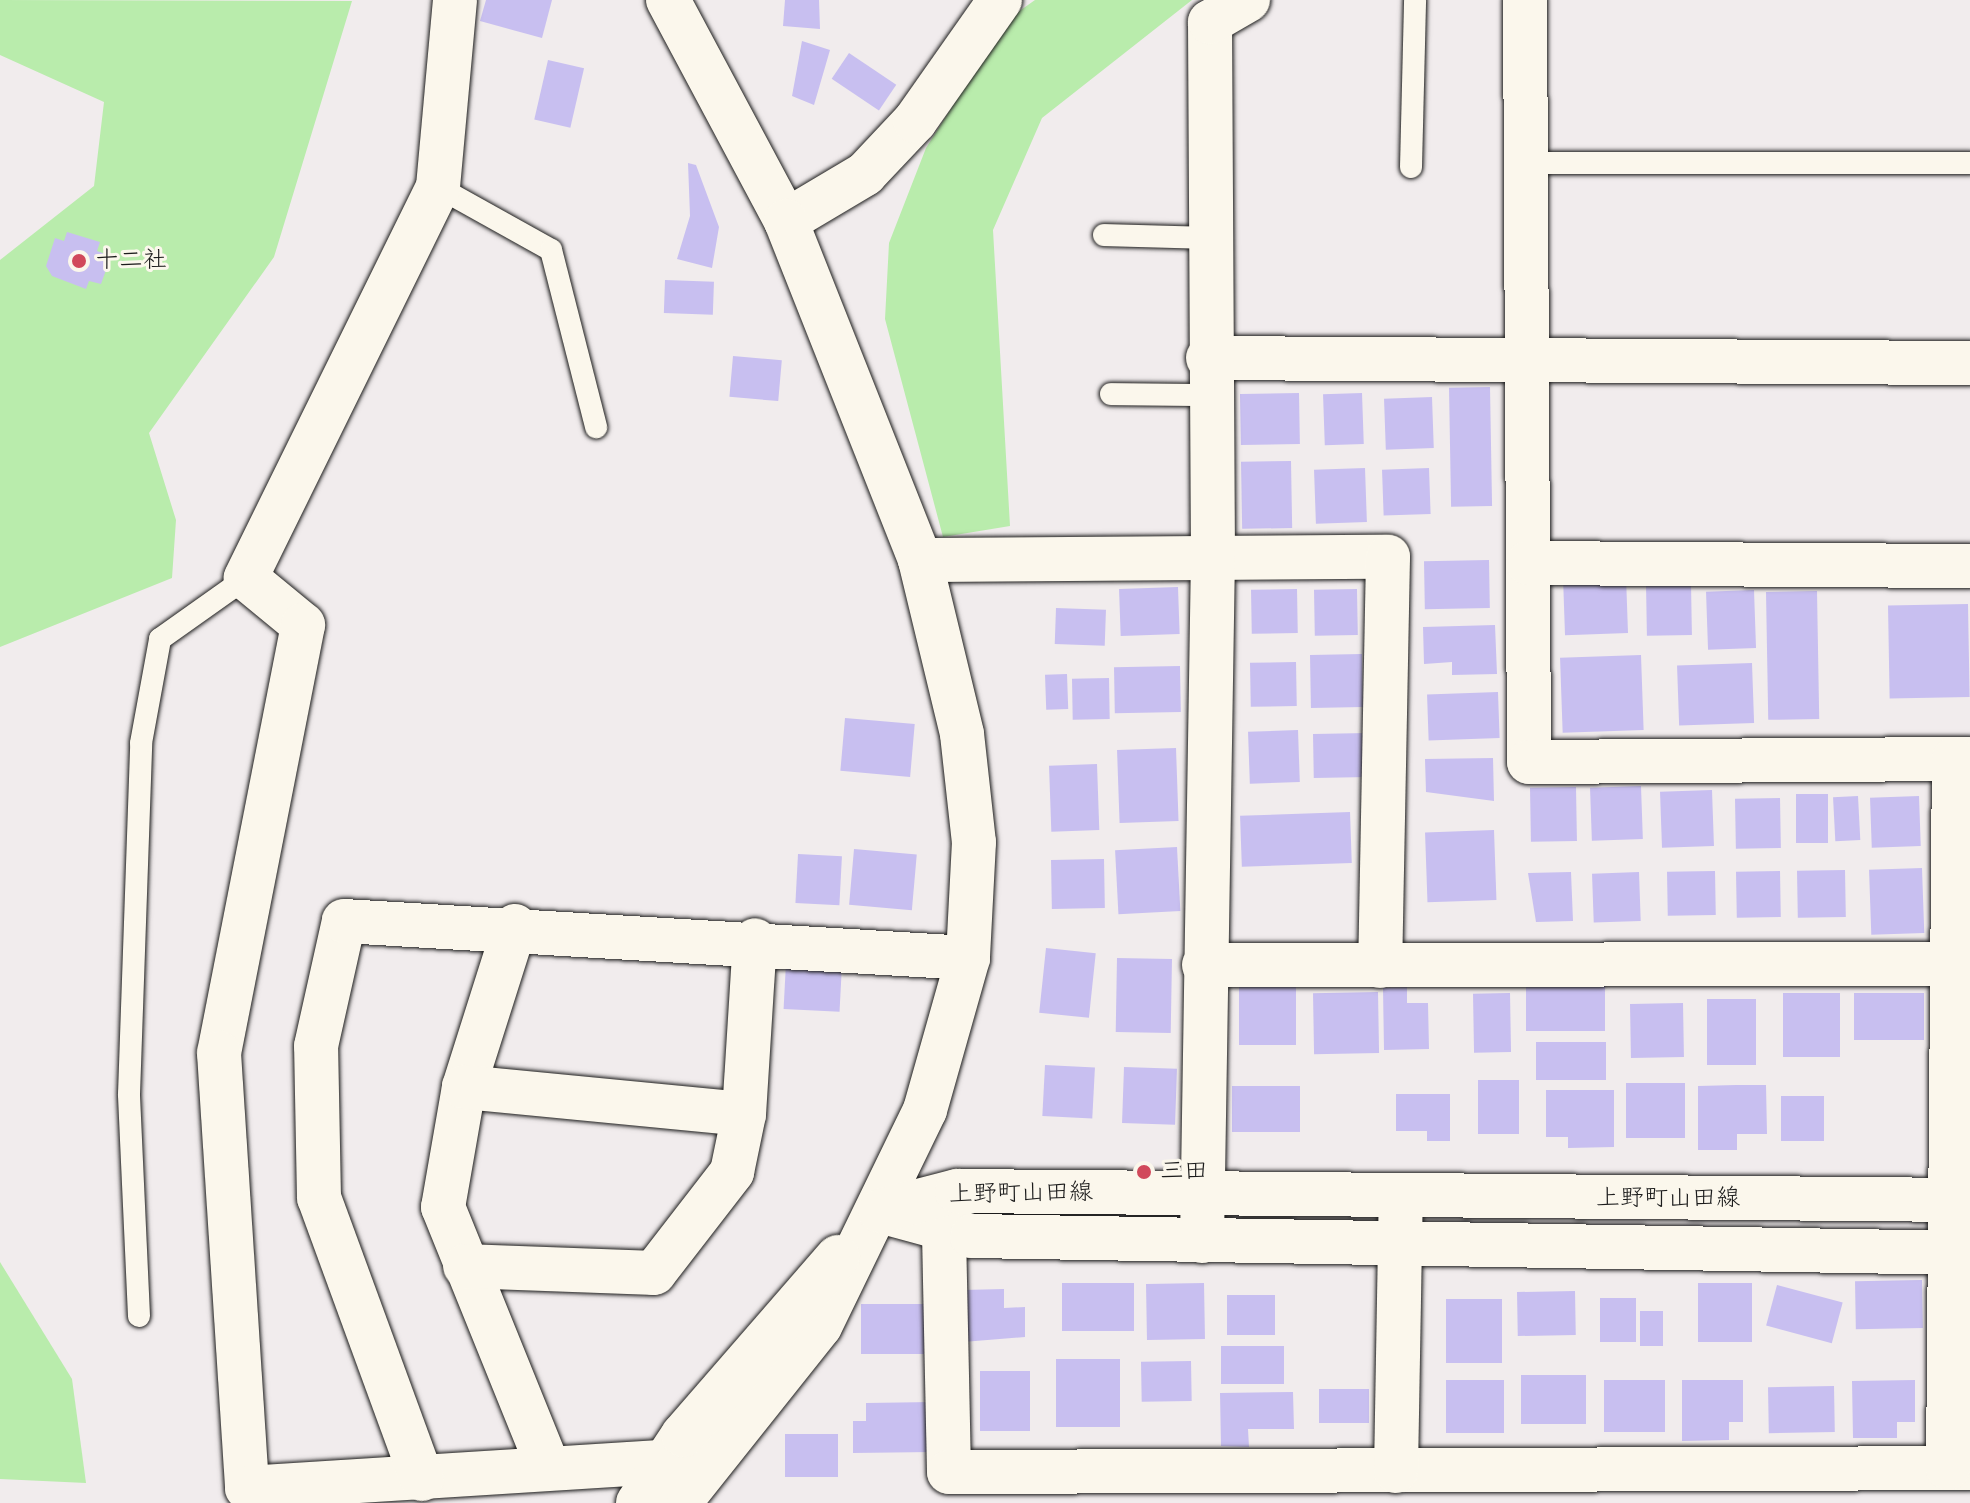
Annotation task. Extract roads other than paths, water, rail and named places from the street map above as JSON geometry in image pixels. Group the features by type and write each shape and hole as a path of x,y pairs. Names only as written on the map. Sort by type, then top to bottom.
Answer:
{"street":[{"path":"455,0 438,187 246,578 303,625 219,1053 247,1488 422,1479 547,1464 679,1482"},
{"path":"638,1503 679,1482 880,1211 925,1110 968,958 974,842 962,734 920,560 786,221 668,0"},
{"path":"786,221 865,174 915,121 1000,0"},
{"path":"1202,1241 1204,965 1213,558 1208,376 1210,22 1248,0"},
{"path":"944,1233 949,1472 1959,1468 1962,759 1529,762 1525,0"},
{"path":"1208,376 1527,362 1970,363"},
{"path":"920,560 1388,557 1380,966"},
{"path":"1528,563 1970,566"},
{"path":"422,1479 319,1198 316,1046 344,921 515,926 755,940 968,958"},
{"path":"515,926 464,1087 443,1207 547,1464"},
{"path":"465,1266 654,1273 732,1172 744,1114 755,940"},
{"path":"1204,965 1961,964"},
{"path":"464,1087 744,1114"},
{"name":"上野町山田線","path":"880,1211 957,1191 1401,1198 1960,1200"},
{"path":"1396,1471 1401,1198"},
{"path":"1673,1199 1674,1249"},
{"name":"上野町山田線","path":"880,1211 944,1233 1202,1241 1960,1253"}],"lane":[{"path":"1411,167 1415,0"},
{"path":"1526,163 1970,163"},
{"path":"438,187 551,250 596,427"},
{"path":"1104,235 1209,238"},
{"path":"1111,394 1208,376"},
{"path":"139,1316 129,1094 141,743 160,639 246,578"}],"place":[{"name":"十二社","path":"79,261"},
{"name":"三田","path":"1144,1172"}]}
